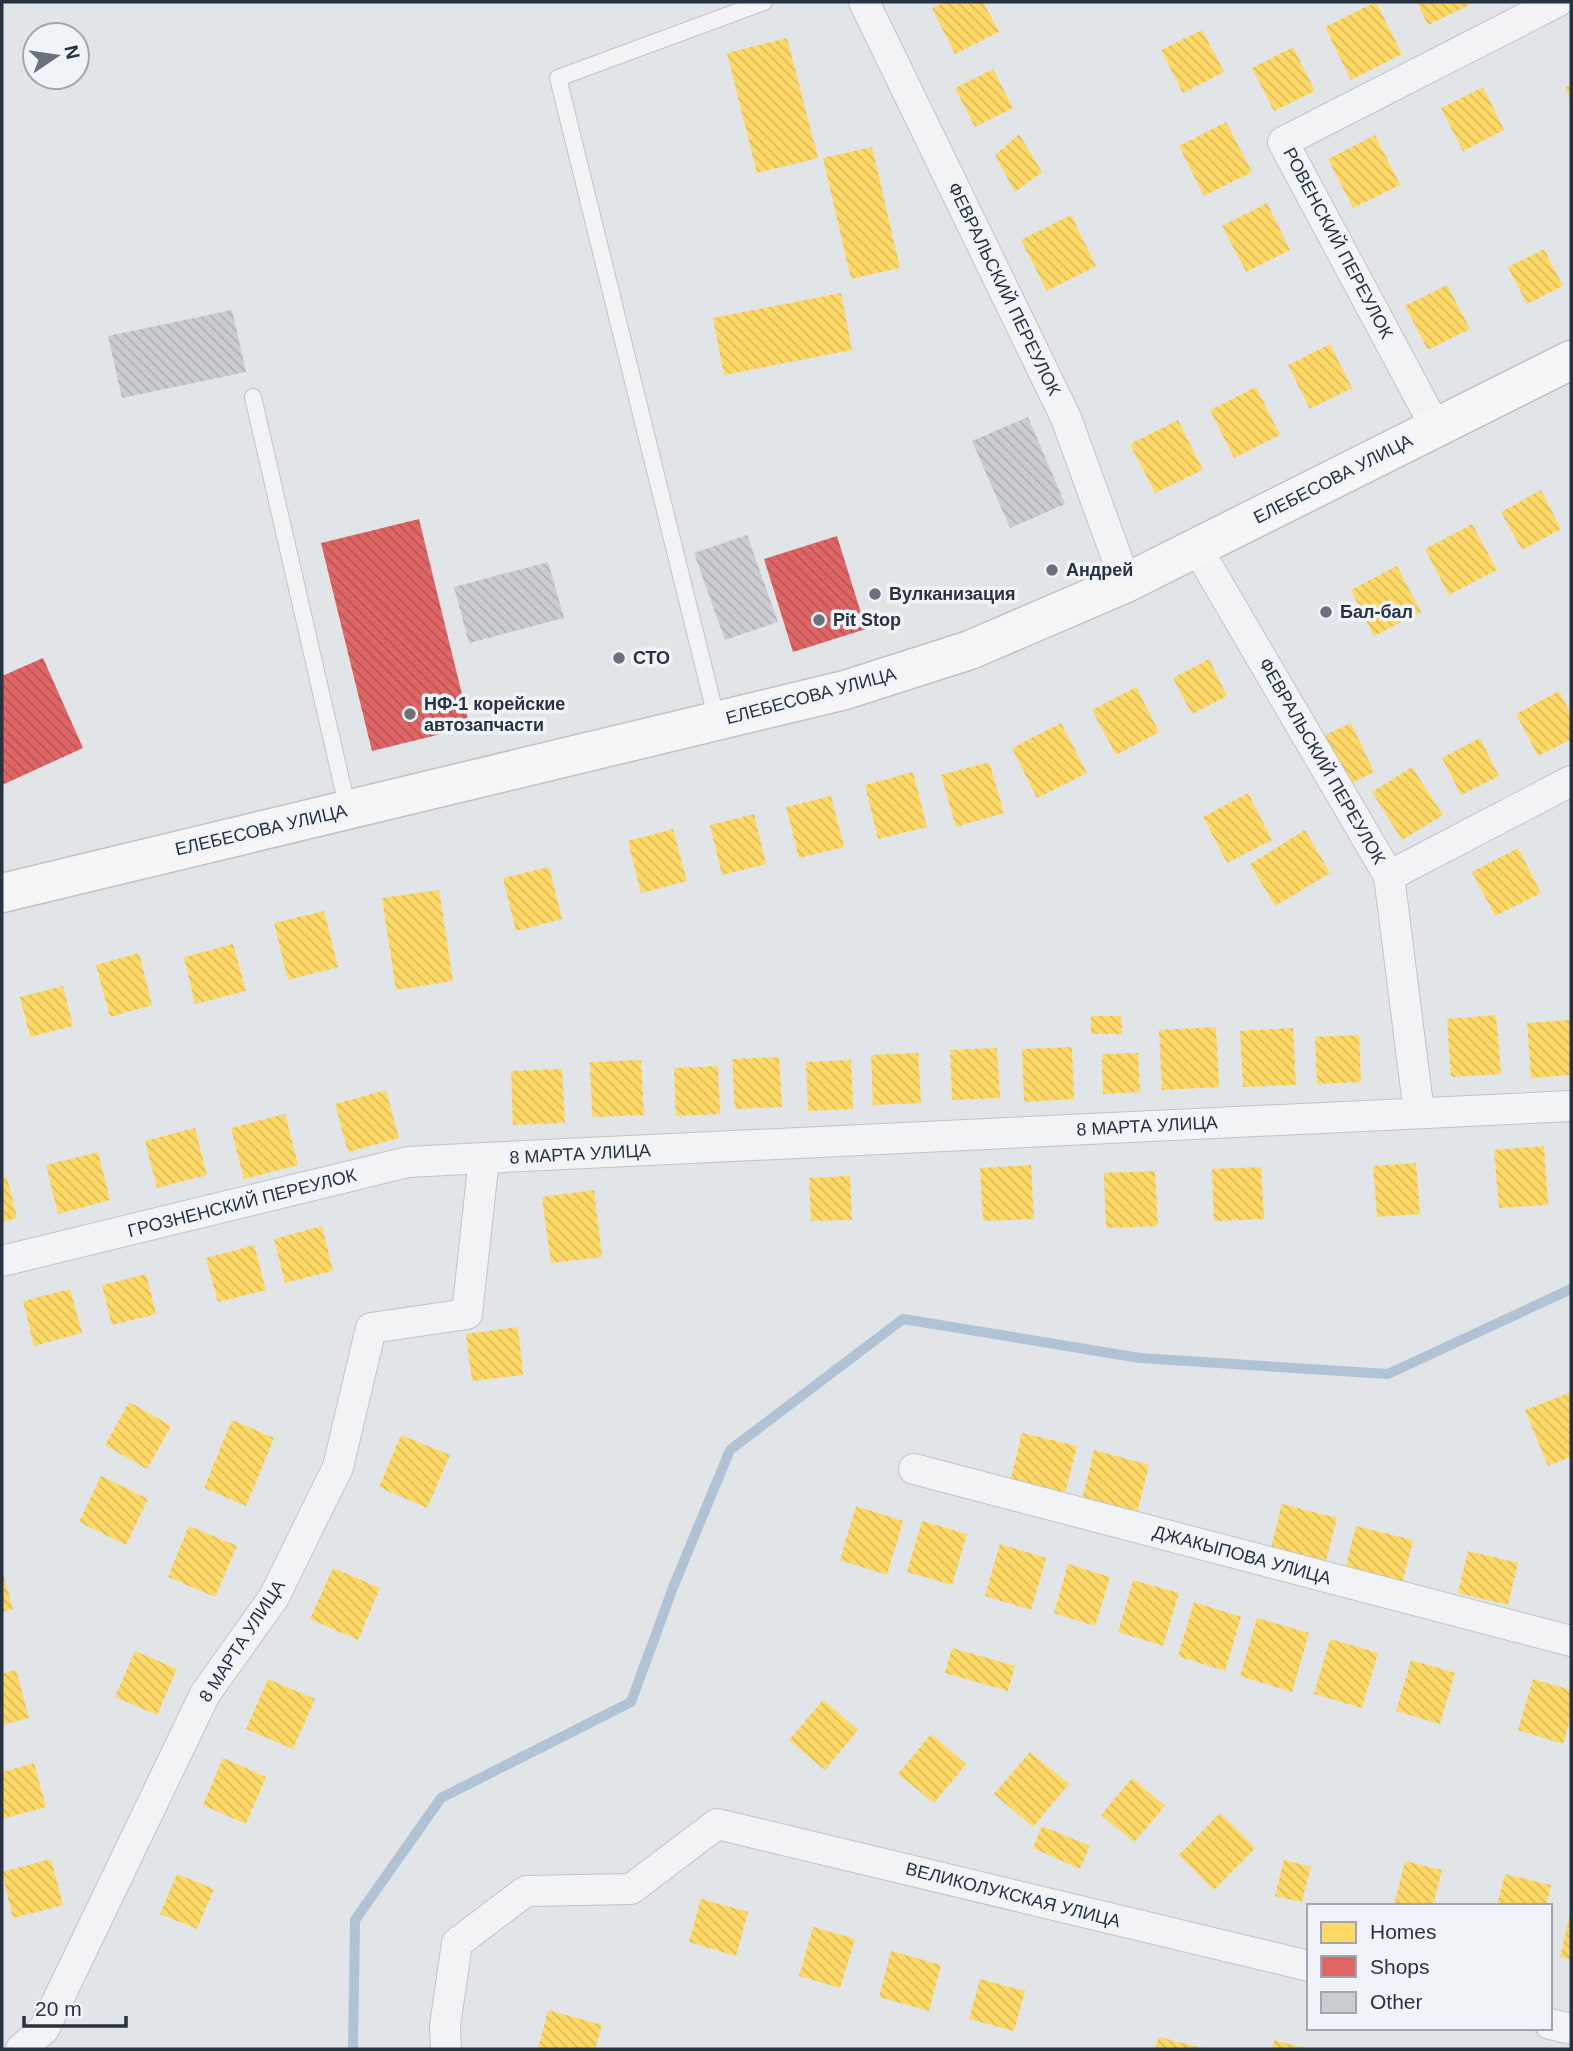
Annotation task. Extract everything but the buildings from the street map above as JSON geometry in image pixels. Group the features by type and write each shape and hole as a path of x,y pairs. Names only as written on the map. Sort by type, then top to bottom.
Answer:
{"main road":[{"name":"ЕЛЕБЕСОВА УЛИЦА","path":"2,892 845,690 970,650 1126,583 1571,360"}],"street":[{"name":"ФЕВРАЛЬСКИЙ ПЕРЕУЛОК","path":"864,2 1066,418 1126,583"},
{"name":"РОВЕНСКИЙ ПЕРЕУЛОК","path":"1436,428 1283,142 1557,2"},
{"name":"ФЕВРАЛЬСКИЙ ПЕРЕУЛОК","path":"1197,548 1389,876 1419,1113"},
{"path":"1389,876 1571,781"},
{"name":"8 МАРТА УЛИЦА","path":"21,2049 44,2029 205,1694 274,1597 338,1467 371,1328 467,1314 484,1158 1571,1106"},
{"name":"ГРОЗНЕНСКИЙ ПЕРЕУЛОК","path":"2,1261 408,1162 484,1158"},
{"name":"ДЖАКЫПОВА УЛИЦА","path":"914,1469 1571,1641"},
{"name":"ВЕЛИКОЛУКСКАЯ УЛИЦА","path":"446,2049 445,2026 457,1943 526,1891 631,1889 717,1824 1307,1966"},
{"path":"1552,2024 1571,2029"}],"lane":[{"path":"717,721 558,78 764,2"},
{"path":"253,397 348,810"}],"waterway":[{"path":"353,2049 355,1920 441,1798 631,1702 674,1585 730,1450 903,1319 1140,1358 1388,1374 1571,1289"}],"place":[{"name":"Андрей","path":"1052,570"},
{"name":"Вулканизация","path":"875,594"},
{"name":"Бал-бал","path":"1326,612"},
{"name":"Pit Stop","path":"819,620"},
{"name":"СТО","path":"619,658"},
{"name":"НФ-1 корейские автозапчасти","path":"410,714"}]}
